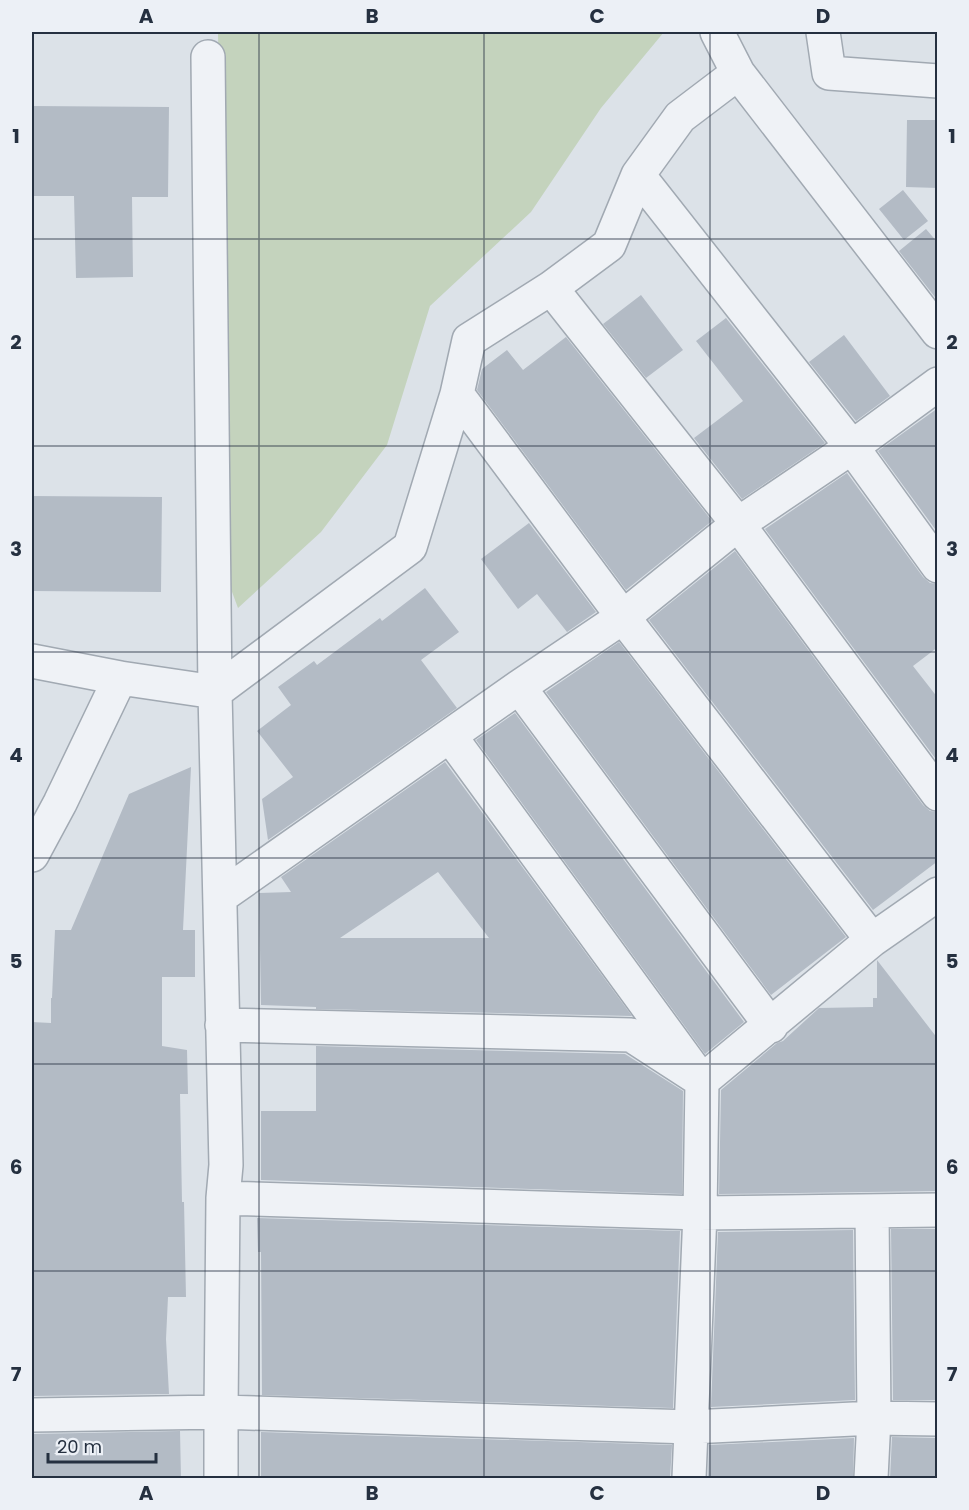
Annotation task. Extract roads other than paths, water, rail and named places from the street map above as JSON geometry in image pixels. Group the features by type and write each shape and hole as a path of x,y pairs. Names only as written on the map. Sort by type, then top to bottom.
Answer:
{"street":[{"path":"717,32 738,73 938,332"},
{"path":"823,32 828,73 938,81"},
{"path":"208,57 215,692 226,1165 223,1198 221,1479"},
{"path":"32,661 120,678 215,692 410,547 457,394 469,340 551,288 609,245 638,175 680,117 738,73"},
{"path":"638,175 852,447 938,566"},
{"path":"551,288 738,524 938,794"},
{"path":"220,897 519,687 623,617 738,524 852,447 938,384"},
{"path":"457,394 623,617 872,940"},
{"path":"32,855 60,803 120,678"},
{"path":"519,687 771,1026"},
{"path":"450,736 702,1081 700,1213 689,1479"},
{"path":"702,1081 872,940 938,894"},
{"path":"222,1024 631,1035 702,1081"},
{"path":"223,1198 700,1213 938,1210"},
{"path":"871,1479 874,1418 872,1212"},
{"path":"32,1415 221,1412 691,1427 874,1418 938,1419"}]}
